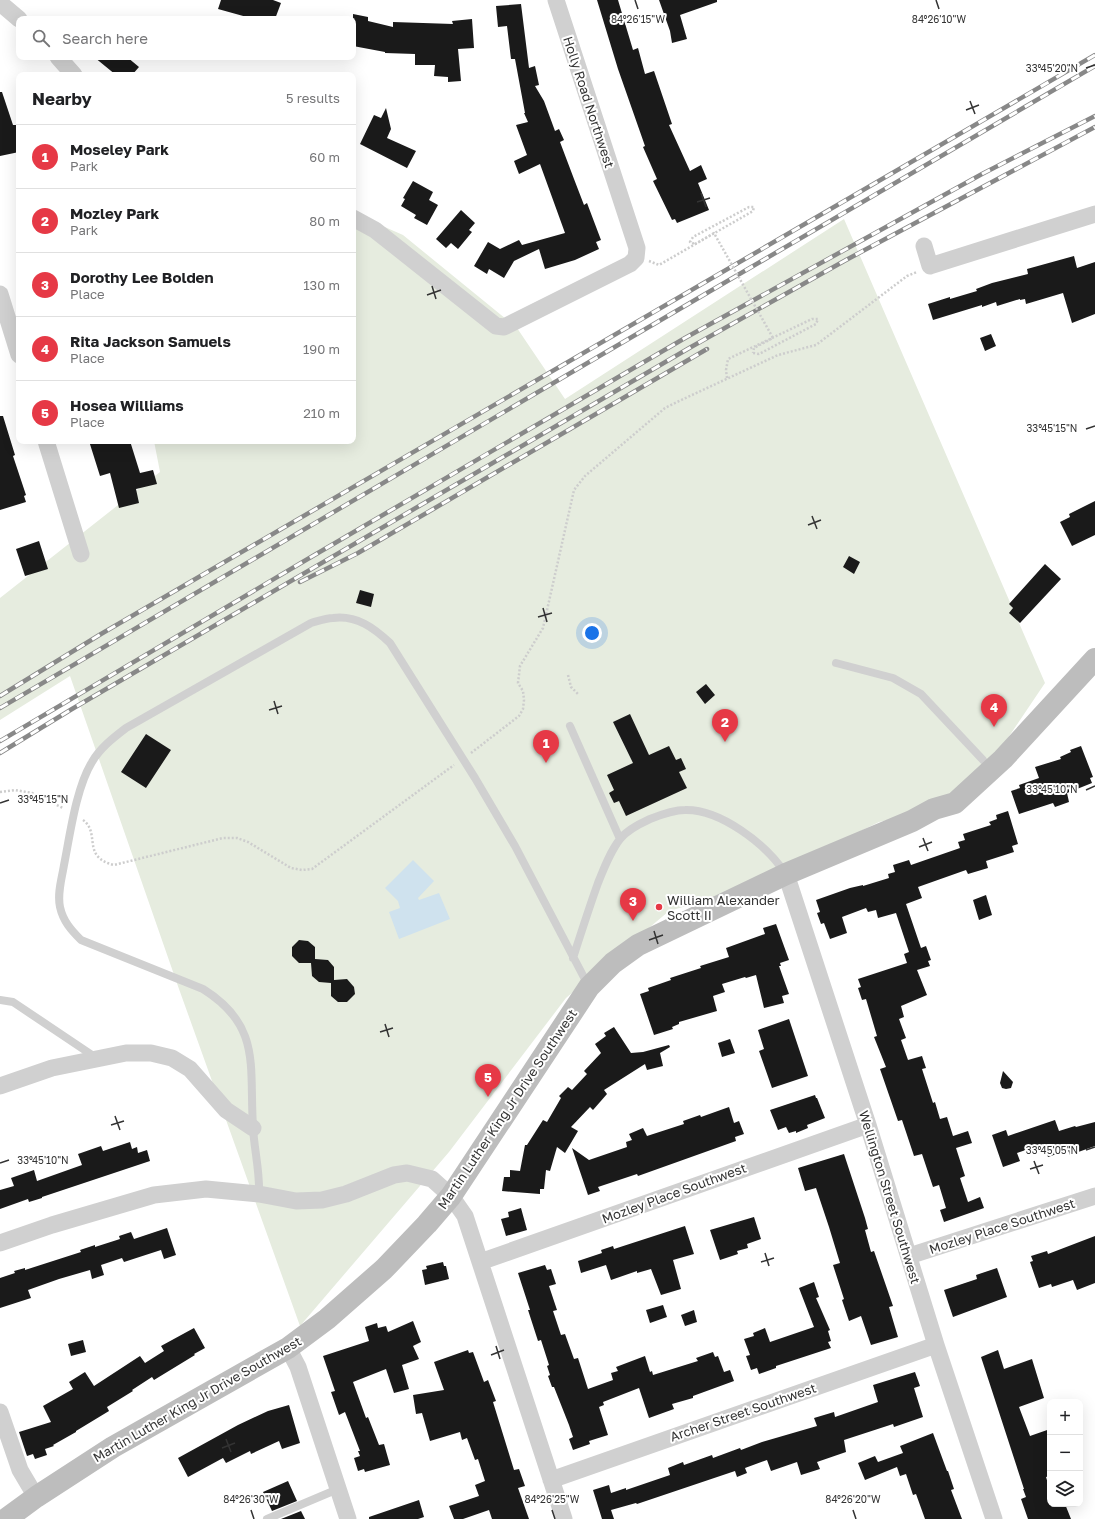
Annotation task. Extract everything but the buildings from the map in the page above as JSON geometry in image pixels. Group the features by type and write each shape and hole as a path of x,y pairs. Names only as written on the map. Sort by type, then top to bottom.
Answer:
{"main road":[{"path":"934,809 944,792 983,760 1095,643"},
{"name":"Martin Luther King Jr Drive Southwest","path":"6,1519 36,1497 113,1447 288,1348 327,1319 384,1269 452,1196 589,987 613,963 638,945 786,874 912,821 934,809 955,803 992,769 1095,659"}],"street":[{"name":"Holly Road Northwest","path":"556,0 637,248 636,258"},
{"path":"0,3 16,16"},
{"path":"61,60 71,72"},
{"path":"924,246 930,266 1095,214"},
{"path":"356,220 375,230 496,326 504,328 630,264 636,258"},
{"path":"0,294 16,345"},
{"path":"47,444 81,554"},
{"name":"Wellington Street Southwest","path":"786,874 868,1125 936,1345 994,1519"},
{"path":"0,1086 52,1068 126,1053 151,1053 172,1058 190,1069 226,1110 253,1128"},
{"name":"Mozley Place Southwest","path":"480,1262 868,1125"},
{"path":"0,1243 52,1225 154,1195 206,1189 259,1194 296,1201 322,1200 346,1194 394,1175 408,1173 432,1179 452,1196 465,1216 564,1519"},
{"name":"Mozley Place Southwest","path":"909,1256 1095,1196"},
{"name":"Archer Street Southwest","path":"551,1480 936,1345"},
{"path":"288,1348 298,1366 348,1519"},
{"path":"0,1412 20,1470 36,1497"}],"lane":[{"path":"259,1194 260,1180 253,1128 250,1051 244,1031 231,1011 218,998 203,989 81,940 71,930 64,919 60,906 60,892 71,826 83,782 91,762 105,744 126,728 311,623 334,618 354,620 374,628 390,643 475,778 515,846 589,987"},
{"path":"836,663 893,678 922,694 983,760"},
{"path":"570,726 620,839"},
{"path":"573,958 590,904 606,862 620,839 638,824 659,815 684,810 702,812 725,821 746,834 769,852 786,874"},
{"path":"0,1000 13,1002 98,1059"},
{"path":"267,1519 338,1489"}],"path":[{"path":"636,258 659,265 711,235 753,211 754,207 749,207 693,237 690,242 695,244 714,234 770,331 773,338 754,348 753,353 759,354 810,328 816,324 818,319 812,318 777,336 770,339 728,360 726,370 727,378"},
{"path":"477,748 519,716 523,708 523,691 518,683 520,666 543,628 574,490 585,476 665,408 778,354 816,345 907,276 930,266"},
{"path":"568,675 572,687 579,695"},
{"path":"85,822 90,832 94,851 103,862 114,865 223,838 237,838 248,842 291,868 302,870 312,869 449,769"},
{"path":"0,792 15,790 26,792 58,805"}],"shaded area":[{"path":"356,214 403,235 517,328 565,399 844,219 1045,683 964,803 879,822 739,891 669,911 566,998 449,1152 300,1326 179,989 70,676 0,720 0,598 160,472 155,444 356,444"}],"water":[{"path":"413,860 434,881 418,898 419,900 439,893 450,919 399,939 389,912 400,908 398,901 385,888"}],"railway":[{"path":"0,696 101,634 1095,55"},
{"path":"0,708 1095,66"},
{"path":"0,741 685,338 982,174 1095,116"},
{"path":"0,753 72,709 691,347 846,260 1095,127"},
{"path":"300,582 358,553 707,349"}],"place":[{"name":"Rita Jackson Samuels","path":"994,727"},
{"name":"Mozley Park","path":"725,742"},
{"name":"Moseley Park","path":"546,763"},
{"name":"William Alexander Scott II","path":"659,907"},
{"name":"Dorothy Lee Bolden","path":"633,921"},
{"name":"Hosea Williams","path":"488,1097"}]}
